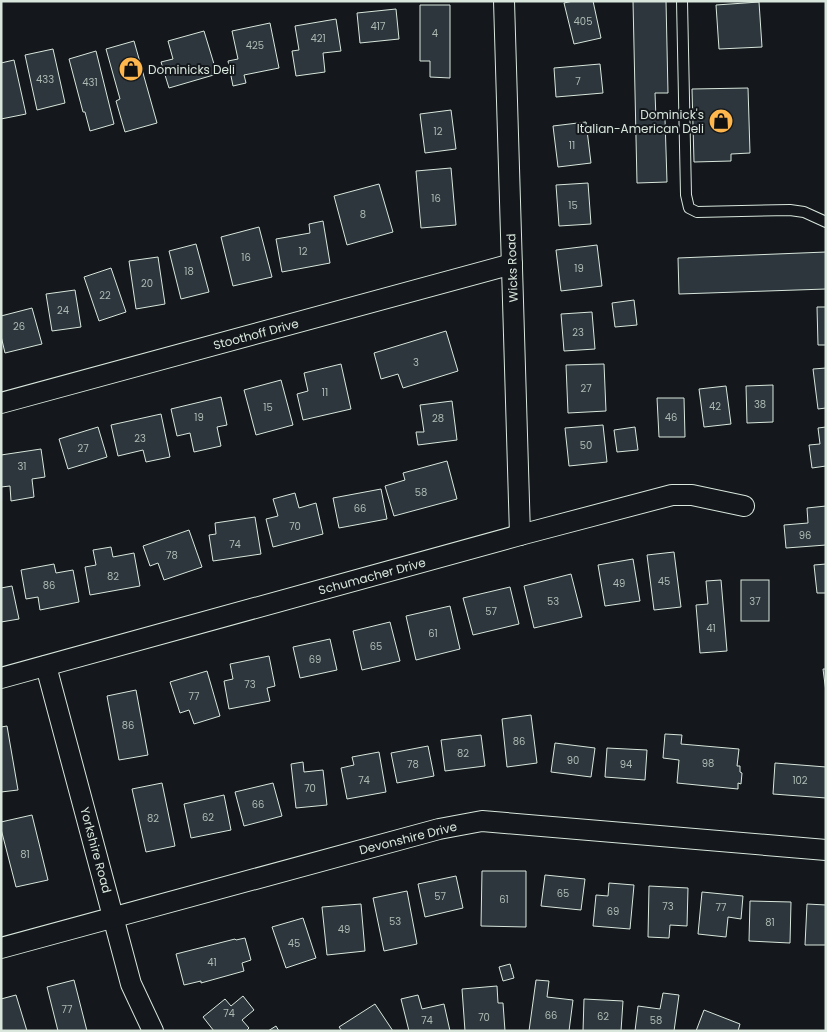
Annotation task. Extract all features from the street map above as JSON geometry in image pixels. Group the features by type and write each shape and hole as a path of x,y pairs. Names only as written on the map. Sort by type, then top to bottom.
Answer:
{"street":[{"name":"Wicks Road","path":"504,1 520,535"},
{"name":"Stoothoff Drive","path":"1,403 512,264"},
{"name":"Schumacher Drive","path":"1,678 520,535 672,496 692,495 744,506"},
{"name":"Yorkshire Road","path":"46,666 131,984 153,1031"},
{"name":"Devonshire Drive","path":"1,948 439,829 482,821 826,850"}],"lane":[{"path":"682,1 686,195 689,208 696,212 790,210 804,212 826,222"}],"building":[{"path":"593,1 601,38 574,44 564,3"},
{"path":"633,1 666,1 668,93 655,93 656,119 665,119 667,182 637,183"},
{"path":"759,2 762,47 719,49 716,5"},
{"path":"420,5 450,5 450,78 430,77 430,61 420,61"},
{"path":"396,9 399,39 360,43 357,13"},
{"path":"336,19 341,51 323,53 325,72 296,76 292,51 299,50 295,26"},
{"path":"270,23 279,68 244,75 246,83 233,86 228,61 238,59 232,31"},
{"path":"204,31 217,74 169,88 161,62 173,59 168,41"},
{"path":"134,41 157,123 125,132 116,101 120,99 106,49"},
{"path":"53,49 65,103 37,110 25,55"},
{"path":"96,51 114,124 90,131 69,59"},
{"path":"14,60 26,114 1,119 1,63"},
{"path":"600,64 603,93 556,97 554,68"},
{"name":"Dominick's Italian-American Deli","path":"748,88 750,153 731,154 731,161 694,162 692,89"},
{"path":"451,110 456,149 425,153 420,114"},
{"path":"586,122 591,163 558,167 553,126"},
{"path":"451,168 456,225 421,228 416,171"},
{"path":"588,183 591,224 559,226 556,185"},
{"path":"379,184 393,232 347,245 334,196"},
{"path":"323,221 330,263 282,272 276,239 310,233 309,224"},
{"path":"259,227 272,277 233,286 221,237"},
{"path":"196,244 209,292 181,299 169,251"},
{"path":"597,245 602,286 561,291 556,250"},
{"path":"826,252 826,289 679,294 678,258"},
{"path":"158,257 165,304 136,309 129,261"},
{"path":"111,268 126,312 99,321 84,277"},
{"path":"75,290 81,327 52,331 46,294"},
{"path":"634,300 637,325 615,327 612,303"},
{"path":"817,307 826,307 826,345 818,345"},
{"path":"32,308 42,344 5,353 1,336 1,316"},
{"path":"592,312 595,349 564,351 561,314"},
{"path":"446,331 458,371 403,388 398,374 381,379 374,353"},
{"path":"341,364 351,409 303,420 297,394 308,391 304,373"},
{"path":"604,364 606,411 568,413 566,365"},
{"path":"826,368 826,408 818,409 813,369"},
{"path":"281,380 293,425 256,435 244,390"},
{"path":"773,385 773,422 747,423 746,386"},
{"path":"726,386 731,424 704,427 699,389"},
{"path":"221,397 227,425 217,427 221,446 194,452 190,433 177,436 171,409"},
{"path":"657,398 684,398 685,437 659,437"},
{"path":"452,401 457,440 418,445 416,432 424,432 420,405"},
{"path":"161,414 170,457 146,462 143,450 118,456 111,425"},
{"path":"603,425 607,462 569,466 565,428"},
{"path":"98,427 107,457 68,469 59,439"},
{"path":"635,427 638,450 617,452 614,430"},
{"path":"826,427 826,466 812,468 809,445 820,444 818,428"},
{"path":"41,449 45,477 32,479 34,497 11,501 10,486 1,487 1,455"},
{"path":"447,461 457,499 394,516 385,486 405,480 403,473"},
{"path":"381,489 387,519 339,528 333,498"},
{"path":"295,493 299,508 316,503 323,534 273,547 266,519 278,516 273,499"},
{"path":"826,506 826,545 786,548 784,525 808,523 807,508"},
{"path":"255,517 261,554 213,561 209,535 216,534 215,523"},
{"path":"189,530 202,567 164,580 158,563 150,566 143,546"},
{"path":"111,547 113,557 134,553 140,586 90,595 85,567 96,565 93,550"},
{"path":"674,552 681,607 654,610 647,555"},
{"path":"633,559 640,601 605,606 598,565"},
{"path":"54,564 56,573 73,570 79,602 40,610 38,597 26,599 21,570"},
{"path":"826,564 826,593 817,593 814,565"},
{"path":"571,574 582,617 534,628 524,586"},
{"path":"721,580 727,651 700,653 696,605 708,604 706,581"},
{"path":"741,580 769,580 769,621 741,621"},
{"path":"12,586 19,619 1,622 1,588"},
{"path":"510,587 519,624 473,635 463,598"},
{"path":"450,606 460,649 416,660 406,616"},
{"path":"390,622 400,661 362,670 353,631"},
{"path":"330,639 337,670 300,678 293,647"},
{"path":"269,656 275,686 267,688 270,701 229,709 224,681 233,679 230,664"},
{"path":"823,669 826,669 826,692"},
{"path":"207,671 220,716 194,724 189,710 180,713 170,682"},
{"path":"136,690 148,755 119,760 107,696"},
{"path":"531,715 537,763 507,767 502,719"},
{"path":"7,726 18,790 1,792 1,727"},
{"path":"665,734 682,735 681,744 739,749 737,766 740,766 740,772 742,773 741,784 738,783 738,789 677,783 679,760 663,758"},
{"path":"481,735 485,766 445,771 441,740"},
{"path":"555,743 595,748 591,777 551,772"},
{"path":"428,746 434,776 397,783 391,753"},
{"path":"607,748 647,750 645,780 605,777"},
{"path":"379,752 386,792 347,799 341,768 354,765 352,757"},
{"path":"303,762 304,772 323,770 327,805 296,808 291,764"},
{"path":"775,763 826,767 826,798 773,794"},
{"path":"162,783 175,846 146,852 132,789"},
{"path":"273,783 282,816 244,826 235,792"},
{"path":"224,795 231,830 191,838 184,804"},
{"path":"32,815 48,880 16,887 1,829 1,822"},
{"path":"482,871 526,871 526,927 481,926"},
{"path":"545,875 585,879 581,910 541,906"},
{"path":"456,876 463,908 425,917 418,884"},
{"path":"609,883 634,885 630,929 593,926 596,895 608,896"},
{"path":"649,886 688,888 687,926 670,925 669,938 648,937"},
{"path":"407,891 417,944 384,951 373,898"},
{"path":"702,892 743,896 741,919 728,917 726,937 698,934"},
{"path":"750,901 791,902 790,943 749,941"},
{"path":"361,904 365,951 327,955 322,907"},
{"path":"807,904 826,905 826,945 805,945"},
{"path":"303,918 316,958 286,968 272,927"},
{"path":"245,938 251,960 242,963 244,971 201,983 201,981 184,985 176,954"},
{"path":"510,964 514,978 503,981 499,967"},
{"path":"74,980 87,1031 58,1031 47,987"},
{"path":"536,980 549,981 547,997 573,1000 569,1031 529,1031"},
{"path":"497,986 498,1003 503,1003 505,1031 465,1031 462,989"},
{"path":"663,993 679,995 674,1031 635,1031 638,1006 660,1009"},
{"path":"16,995 27,1031 1,1031 1,999"},
{"path":"418,995 422,1009 444,1004 450,1031 409,1031 401,999"},
{"path":"243,996 254,1010 242,1020 249,1028 246,1031 214,1031 203,1017 225,999 231,1006"},
{"path":"584,999 623,1001 621,1031 583,1031"},
{"path":"375,1004 393,1031 342,1031 339,1027"},
{"path":"704,1010 740,1024 738,1031 696,1031"},
{"path":"276,1026 279,1031 268,1031"}],"place":[{"name":"Dominicks Deli","path":"131,69"},
{"name":"Dominick's Italian-American Deli","path":"721,121"}]}
